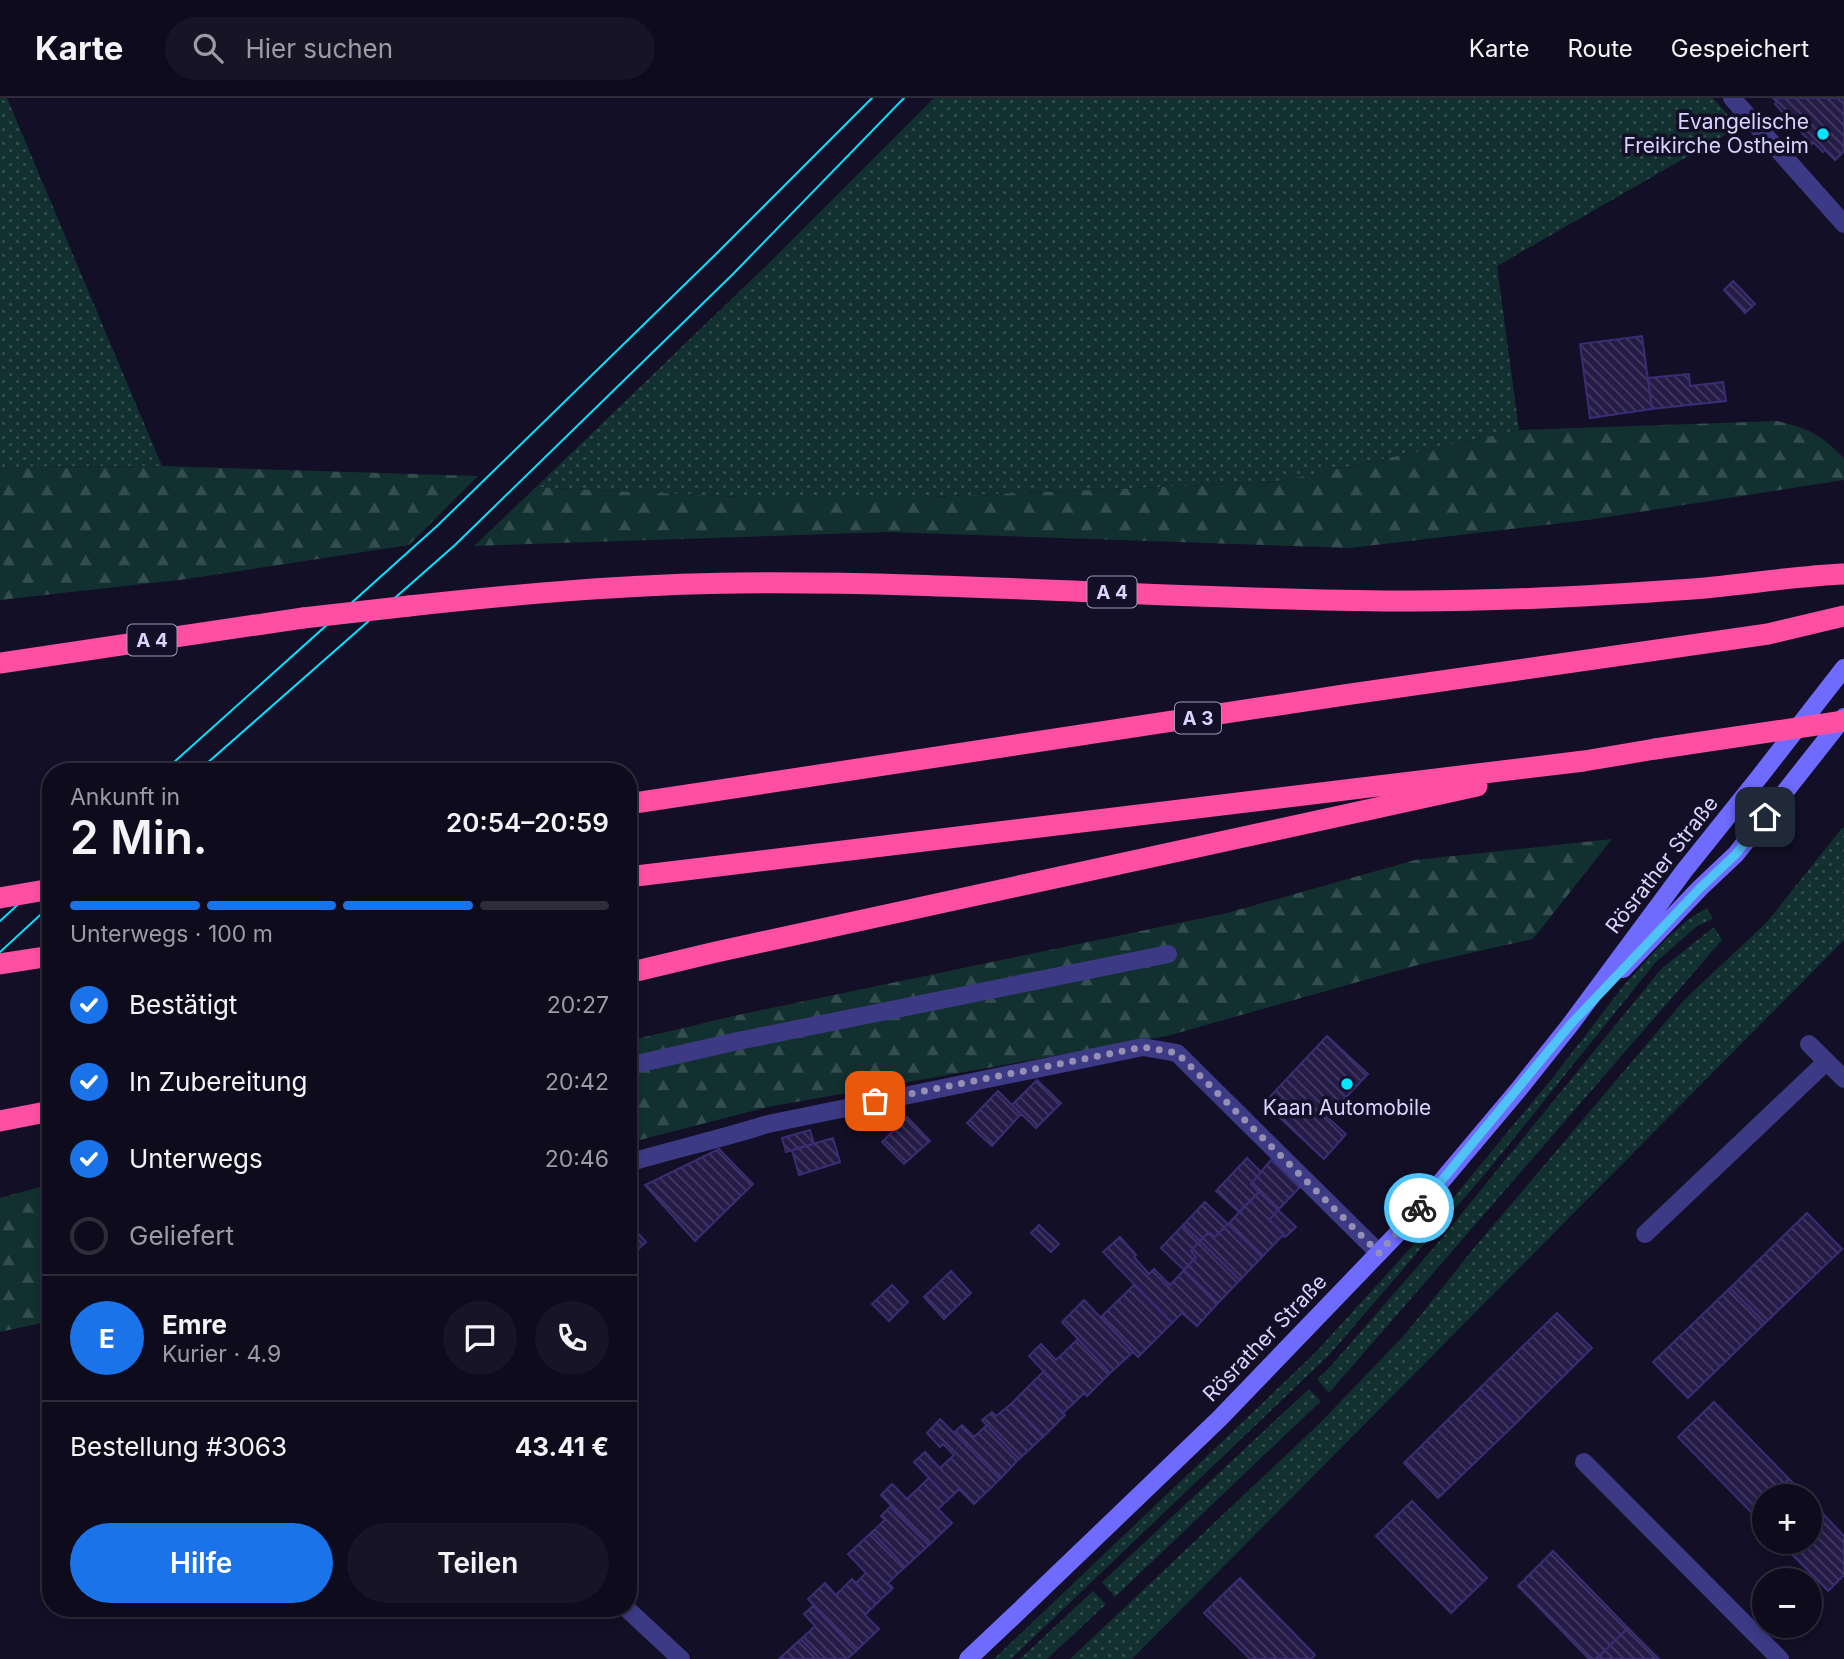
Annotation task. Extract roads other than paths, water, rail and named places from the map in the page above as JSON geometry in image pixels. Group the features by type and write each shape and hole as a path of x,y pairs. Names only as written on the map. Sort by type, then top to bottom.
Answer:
{"highway":[{"name":"A 4","path":"0,663 303,618 590,589 736,583 843,583 1326,600 1459,601 1697,589 1844,574"},
{"name":"A 3","path":"637,803 1358,693 1768,634 1844,617"},
{"path":"637,876 1584,761 1844,719"},
{"path":"637,971 1382,808 1584,761"},
{"path":"0,898 42,891"},
{"path":"0,964 42,957"},
{"path":"0,1121 42,1113"},
{"path":"0,1128 42,1114"}],"main road":[{"name":"Rösrather Straße","path":"968,1659 1220,1418 1397,1234 1570,1025 1684,871 1844,668"},
{"name":"Rösrather Straße","path":"1570,1025 1700,888 1736,854 1844,719"}],"street":[{"path":"1731,98 1844,224"},
{"path":"637,1064 1168,954"},
{"path":"1809,1044 1844,1079"},
{"path":"637,1160 672,1149 712,1142 768,1124 1143,1047 1177,1053 1379,1253"},
{"path":"1645,1234 1826,1062"},
{"path":"1584,1462 1780,1659"},
{"path":"636,1617 681,1659"}],"tram line":[{"path":"173,763 437,526 872,98"},
{"path":"207,763 455,545 733,274 904,98"},
{"path":"0,921 42,882"},
{"path":"0,952 42,913"}],"place":[{"name":"Evangelische Freikirche Ostheim","path":"1823,134"},
{"name":"Kaan Automobile","path":"1347,1084"}]}
